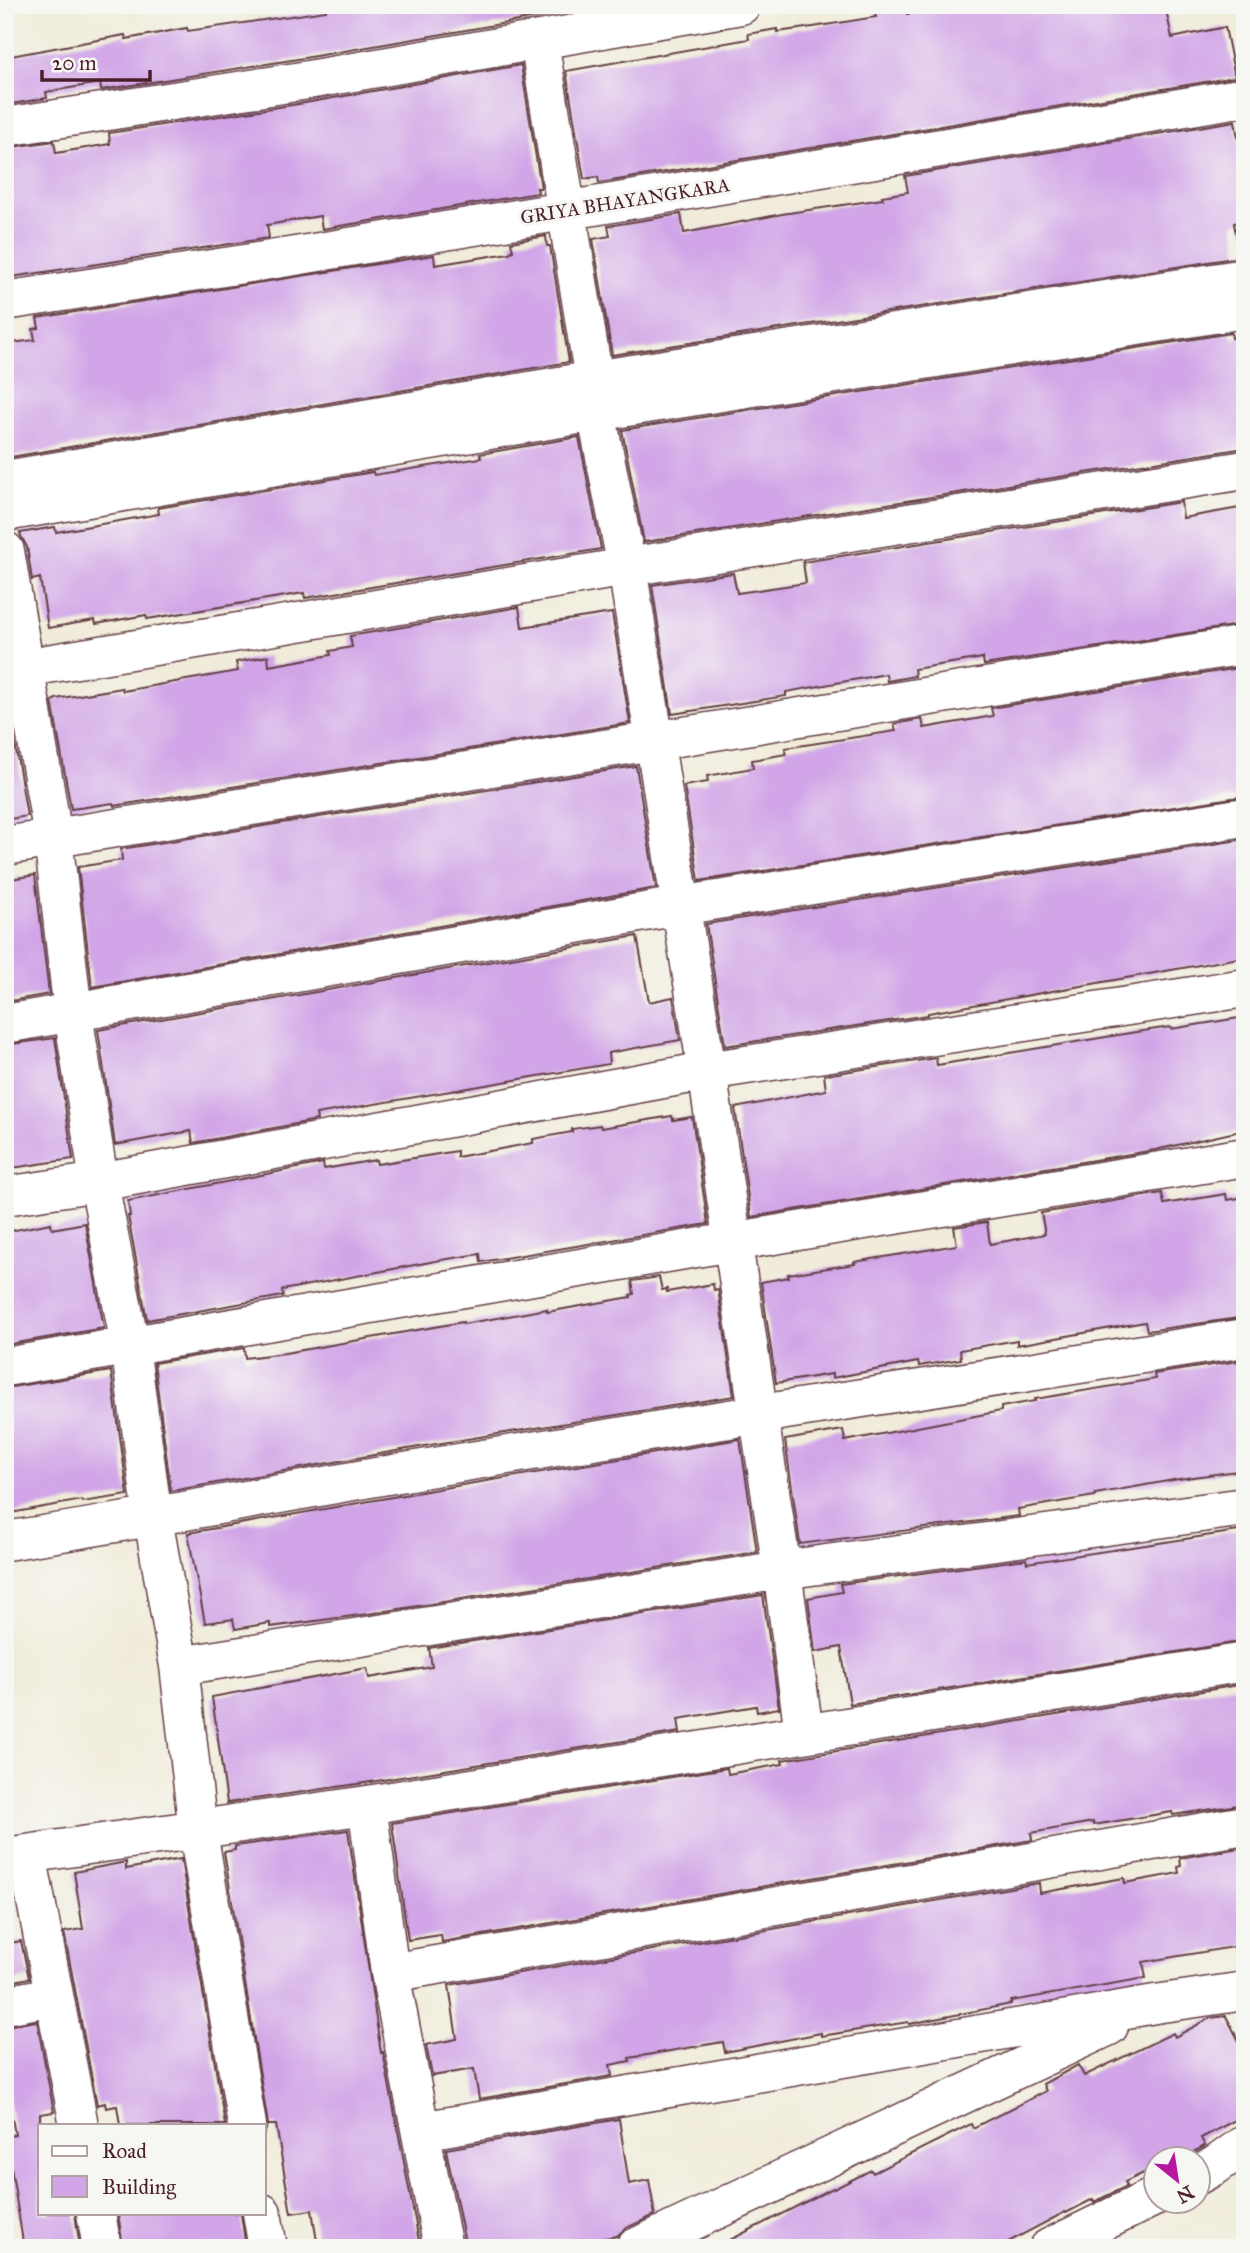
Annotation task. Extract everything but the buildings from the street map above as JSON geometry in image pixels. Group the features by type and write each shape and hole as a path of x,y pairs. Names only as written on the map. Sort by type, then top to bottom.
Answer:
{"street":[{"path":"5,127 539,41 741,5"},
{"path":"539,41 595,395 627,567 707,1071 804,1733"},
{"name":"GRIYA BHAYANGKARA","path":"5,301 289,257 1245,97"},
{"path":"5,512 595,395 1245,278"},
{"path":"5,480 595,395 1245,309"},
{"path":"15,670 627,567 1245,470"},
{"path":"5,551 15,670 53,838 73,1013 99,1182 130,1346 153,1518 179,1666 198,1831 247,2124"},
{"path":"5,846 1245,645"},
{"path":"5,1024 679,906 1245,817"},
{"path":"5,1196 99,1182 707,1071 1245,988"},
{"path":"5,1367 1245,1157"},
{"path":"5,1541 153,1518 758,1413 1245,1338"},
{"path":"179,1666 782,1570 1245,1507"},
{"path":"79,2124 54,1996 16,1856 367,1805 1245,1662"},
{"path":"367,1805 390,1973 443,2248"},
{"path":"390,1973 1245,1825"},
{"path":"421,2131 1245,1991"},
{"path":"5,2005 54,1996"},
{"path":"635,2248 1156,2004"},
{"path":"1212,2167 1245,2144"},
{"path":"1049,2248 1142,2203"},
{"path":"96,2214 103,2248"},
{"path":"262,2214 268,2248"}]}
